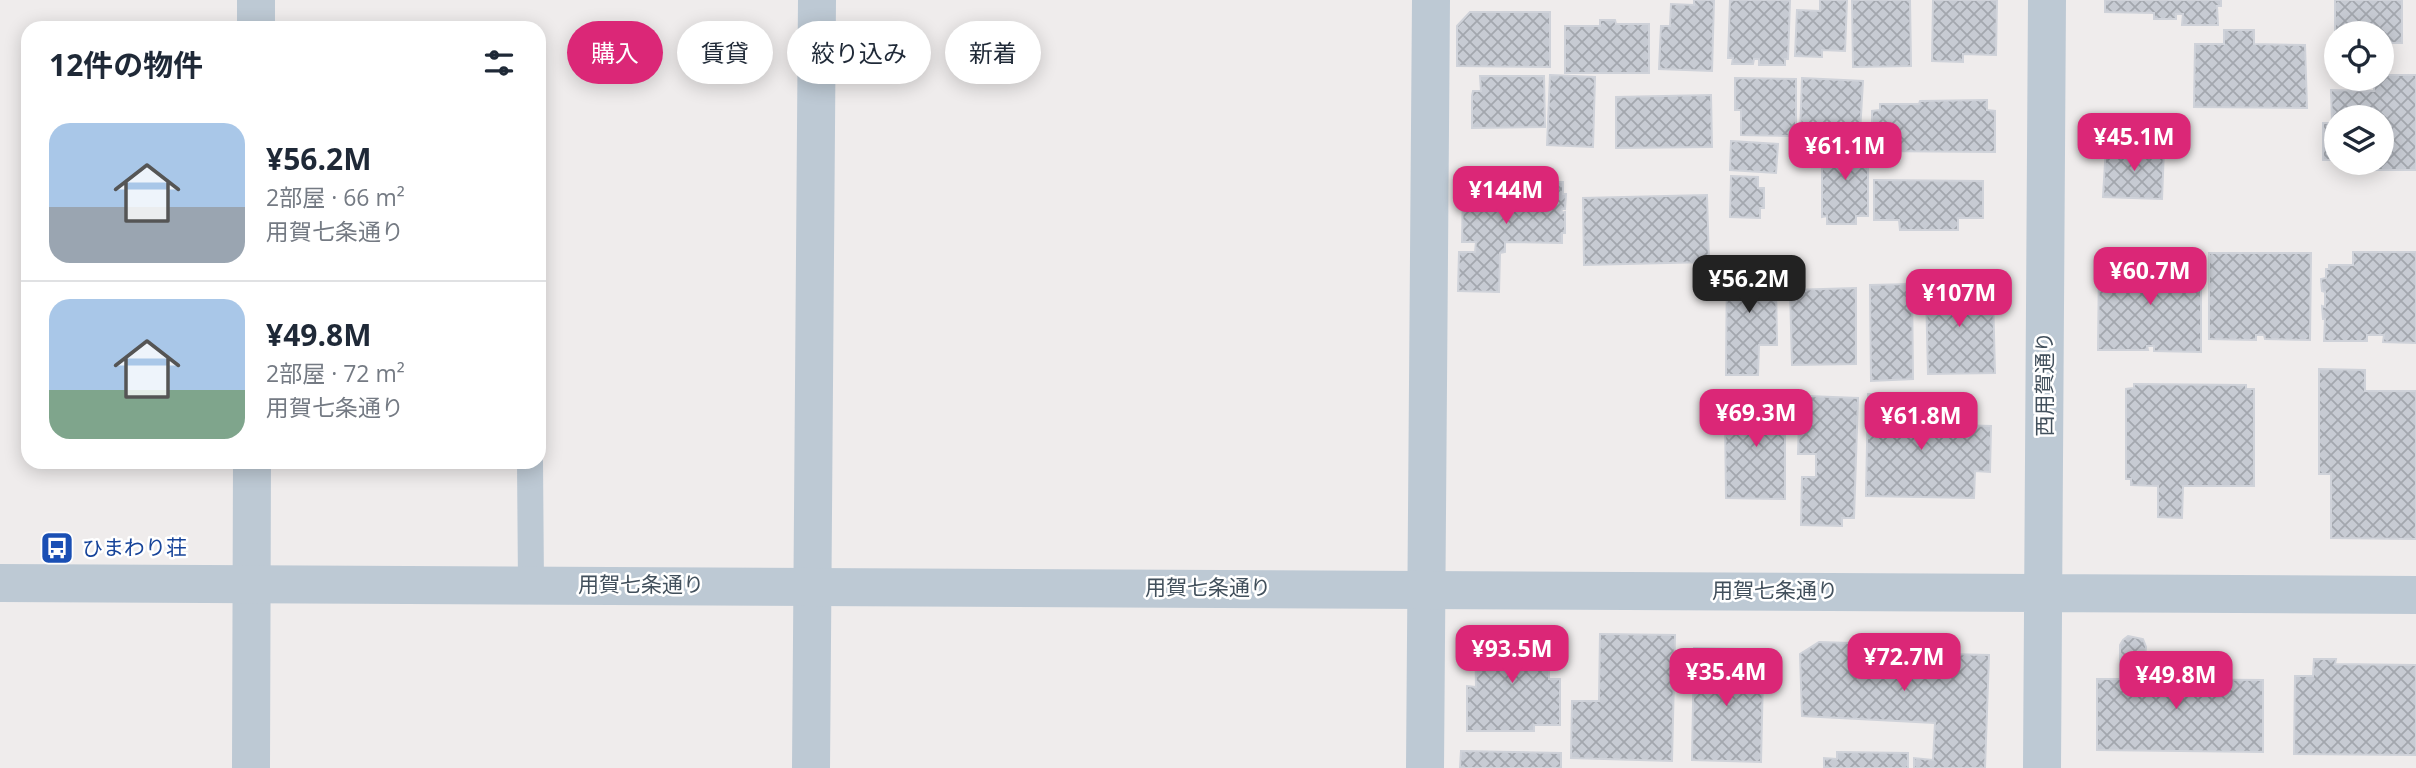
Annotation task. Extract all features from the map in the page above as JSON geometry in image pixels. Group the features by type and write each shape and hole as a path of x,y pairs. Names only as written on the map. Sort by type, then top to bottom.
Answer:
{"street":[{"path":"256,0 256,21"},
{"path":"811,768 817,0"},
{"path":"1425,768 1431,0"},
{"name":"西用賀通り","path":"2042,768 2047,0"},
{"path":"251,768 252,469"},
{"name":"用賀七条通り","path":"0,583 2416,595"}],"lane":[{"path":"530,469 531,584"}],"building":[{"path":"1694,0 1714,0 1712,71 1659,69 1661,26 1670,26 1671,4 1694,5"},
{"path":"1730,0 1790,0 1788,59 1785,59 1785,65 1759,65 1759,59 1754,59 1753,64 1732,64 1733,58 1728,58"},
{"path":"1820,0 1847,0 1845,51 1822,50 1822,57 1795,56 1797,10 1820,11"},
{"path":"1852,0 1910,0 1911,66 1853,67"},
{"path":"1933,0 1997,0 1996,55 1963,54 1963,62 1932,61"},
{"path":"2105,0 2221,0 2221,6 2217,6 2218,25 2182,25 2183,14 2176,14 2176,19 2154,19 2154,13 2105,12"},
{"path":"2335,0 2402,0 2402,43 2394,43 2394,21 2335,21"},
{"path":"1470,12 1550,12 1550,67 1457,66 1457,26"},
{"path":"1600,20 1615,20 1616,24 1649,24 1649,73 1565,73 1565,26 1600,26"},
{"path":"2224,30 2254,30 2254,44 2305,45 2307,108 2194,107 2195,44 2224,44"},
{"path":"1550,75 1595,77 1593,147 1547,145"},
{"path":"2394,75 2416,75 2416,170 2394,170 2394,105 2331,105 2331,91 2394,91"},
{"path":"1480,76 1544,76 1545,127 1472,128 1472,96 1473,91 1481,91"},
{"path":"1735,78 1796,79 1796,136 1741,135 1741,110 1735,110"},
{"path":"1802,78 1863,81 1860,133 1821,132 1821,136 1800,135"},
{"path":"1711,95 1712,147 1616,148 1616,97"},
{"path":"1987,100 1987,110 1995,111 1995,152 1872,151 1872,111 1880,110 1880,104"},
{"path":"2324,123 2324,160 2323,160"},
{"path":"1731,141 1778,144 1776,173 1730,170"},
{"path":"1822,142 1868,143 1868,216 1856,216 1856,224 1827,224 1827,216 1822,217"},
{"path":"2106,146 2164,149 2162,199 2103,197"},
{"path":"1731,176 1758,177 1758,188 1764,188 1764,208 1760,208 1760,218 1730,217"},
{"path":"1874,180 1983,181 1983,218 1958,218 1958,230 1900,230 1899,220 1874,220"},
{"path":"1481,181 1563,182 1563,194 1566,194 1565,209 1562,209 1561,213 1565,212 1562,243 1505,242 1505,252 1500,253 1499,292 1458,291 1459,252 1475,252 1476,242 1462,242 1463,187 1481,187"},
{"path":"1707,195 1709,262 1584,265 1583,198"},
{"path":"2353,252 2416,252 2416,343 2383,342 2384,335 2367,335 2367,341 2324,341 2325,319 2322,306 2325,307 2325,292 2322,291 2321,279 2326,278 2329,265 2353,265"},
{"path":"2209,253 2311,253 2310,340 2265,339 2264,335 2256,335 2256,340 2209,339"},
{"path":"1727,258 1762,258 1762,282 1776,282 1777,345 1759,345 1758,375 1726,375"},
{"path":"2099,264 2201,264 2201,352 2154,351 2154,346 2147,346 2148,350 2098,350"},
{"path":"1922,275 1943,275 1943,290 1987,290 1987,295 1993,295 1995,373 1928,374 1926,291 1922,291"},
{"path":"1912,284 1913,379 1871,381 1870,285"},
{"path":"1856,288 1856,364 1792,365 1790,290"},
{"path":"2319,369 2365,370 2365,391 2416,391 2416,539 2331,538 2331,474 2319,474"},
{"path":"2134,384 2246,385 2246,389 2254,389 2254,486 2183,486 2182,518 2158,517 2158,486 2131,485 2131,479 2126,479 2126,389 2134,388"},
{"path":"1868,394 1920,395 1920,424 1991,426 1990,472 1975,471 1974,498 1866,496"},
{"path":"1807,396 1858,398 1854,518 1842,518 1842,526 1801,525 1802,477 1816,477 1816,454 1798,454 1799,419 1807,419"},
{"path":"1785,398 1785,499 1726,498 1725,412 1730,412 1730,399"},
{"path":"1475,634 1541,634 1541,640 1549,640 1549,679 1560,679 1560,725 1534,725 1534,731 1467,731 1467,686 1476,687"},
{"path":"1600,634 1675,635 1672,761 1571,758 1572,701 1599,701"},
{"path":"2128,636 2143,639 2146,647 2143,679 2263,680 2263,752 2097,750 2097,679 2120,679 2120,645"},
{"path":"1819,642 1945,646 1945,654 1989,655 1985,768 1914,768 1914,758 1933,760 1935,723 1802,716 1800,654"},
{"path":"1694,648 1741,649 1740,674 1763,675 1761,762 1692,760"},
{"path":"2314,659 2336,659 2335,664 2416,665 2416,755 2294,754 2295,676 2313,676"},
{"path":"1461,751 1561,753 1561,768 1460,768"},
{"path":"1837,752 1908,753 1908,768 1824,768 1824,758 1837,759"}],"place":[{"name":"ひまわり荘","path":"57,548"}]}
